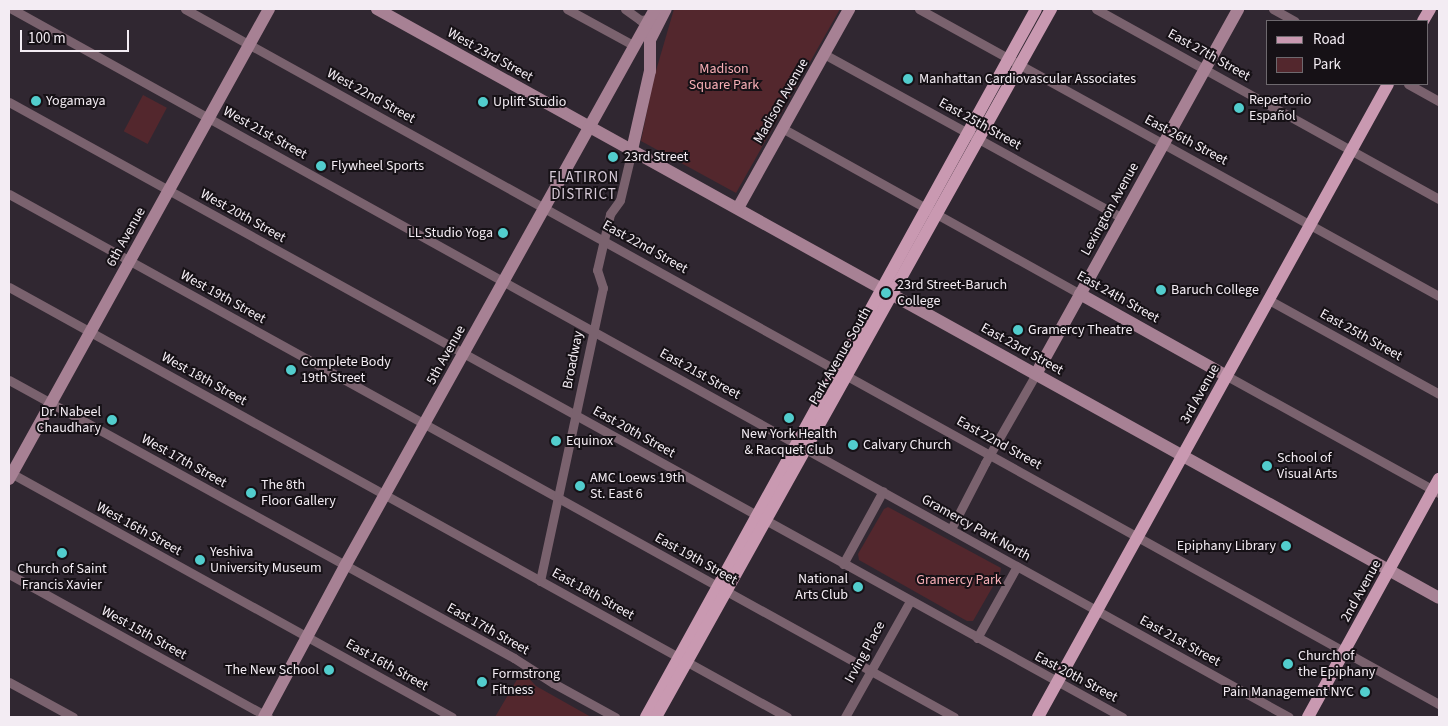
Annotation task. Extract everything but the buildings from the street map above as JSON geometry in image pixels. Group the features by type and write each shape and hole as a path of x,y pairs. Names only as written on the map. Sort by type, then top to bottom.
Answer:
{"main road":[{"name":"6th Avenue","path":"10,475 269,9"},
{"name":"West 23rd Street","path":"377,9 590,127"},
{"path":"632,150 648,85 650,40 666,9"},
{"name":"Madison Avenue","path":"738,208 850,9"},
{"name":"Park Avenue South","path":"646,717 683,659 888,292 931,212 967,133 1036,9"},
{"name":"Park Avenue South","path":"931,212 979,139 1051,9"},
{"name":"Lexington Avenue","path":"1036,374 1238,9"},
{"path":"1424,20 1430,9"},
{"name":"5th Avenue","path":"266,717 346,566 653,14"},
{"name":"3rd Avenue","path":"1038,717 1387,85"},
{"name":"East 23rd Street","path":"590,127 1439,598"},
{"name":"East 24th Street","path":"1080,294 1227,376"},
{"name":"2nd Avenue","path":"1308,717 1437,487"},
{"name":"Park Avenue South","path":"656,717 683,659"}],"street":[{"name":"West 21st Street","path":"12,9 504,282"},
{"name":"West 22nd Street","path":"185,9 545,208"},
{"path":"567,9 635,46"},
{"path":"625,9 640,20 653,14"},
{"name":"East 26th Street","path":"919,9 1439,296"},
{"name":"East 27th Street","path":"1096,9 1439,199"},
{"path":"1273,9 1293,20"},
{"name":"East 25th Street","path":"824,54 1122,218"},
{"path":"1410,85 1439,101"},
{"name":"West 20th Street","path":"9,102 464,354"},
{"name":"East 24th Street","path":"782,128 1080,294"},
{"name":"Broadway","path":"540,581 603,288 596,273 611,212 620,200 632,150"},
{"name":"West 19th Street","path":"9,194 425,424"},
{"name":"East 22nd Street","path":"545,208 1439,704"},
{"name":"East 21st Street","path":"504,282 882,492"},
{"name":"West 18th Street","path":"9,287 386,495"},
{"name":"East 25th Street","path":"1269,300 1439,394"},
{"name":"East 20th Street","path":"464,354 1122,717"},
{"name":"Lexington Avenue","path":"951,530 990,454 1036,374"},
{"name":"East 24th Street","path":"1227,376 1437,487"},
{"name":"West 17th Street","path":"9,380 346,566"},
{"name":"East 19th Street","path":"425,424 954,717"},
{"name":"West 16th Street","path":"10,475 308,638"},
{"path":"843,564 882,492"},
{"name":"Gramercy Park North","path":"882,492 1057,588"},
{"name":"East 18th Street","path":"386,495 787,717"},
{"name":"East 17th Street","path":"346,566 514,658 558,686 615,717"},
{"path":"977,638 1017,566"},
{"name":"West 15th Street","path":"9,574 266,717"},
{"name":"East 21st Street","path":"1057,588 1289,717"},
{"name":"Irving Place","path":"845,717 910,601"},
{"name":"East 16th Street","path":"308,638 452,717"},
{"path":"9,682 73,717"}],"green space":[{"name":"Madison Square Park","path":"674,9 840,9 736,193 641,141 653,81"},
{"path":"143,95 167,108 148,144 124,131"},
{"name":"Gramercy Park","path":"888,507 1001,568 1000,574 973,621 967,621 859,560 858,554 884,509"},
{"path":"522,671 536,686 591,717 495,717"}],"place":[{"name":"Manhattan Cardiovascular Associates","path":"908,79"},
{"name":"Yogamaya","path":"36,101"},
{"name":"Uplift Studio","path":"483,102"},
{"name":"Repertorio Español","path":"1239,108"},
{"name":"23rd Street","path":"613,157"},
{"name":"Flywheel Sports","path":"321,166"},
{"name":"LL Studio Yoga","path":"503,233"},
{"name":"Baruch College","path":"1161,290"},
{"name":"23rd Street-Baruch College","path":"886,293"},
{"name":"Gramercy Theatre","path":"1018,330"},
{"name":"Complete Body 19th Street","path":"291,370"},
{"name":"New York Health & Racquet Club","path":"789,418"},
{"name":"Dr. Nabeel Chaudhary","path":"112,420"},
{"name":"Equinox","path":"556,441"},
{"name":"Calvary Church","path":"853,445"},
{"name":"School of Visual Arts","path":"1267,466"},
{"name":"AMC Loews 19th St. East 6","path":"580,486"},
{"name":"The 8th Floor Gallery","path":"251,493"},
{"name":"Epiphany Library","path":"1286,546"},
{"name":"Church of Saint Francis Xavier","path":"62,553"},
{"name":"Yeshiva University Museum","path":"200,560"},
{"name":"National Arts Club","path":"858,587"},
{"name":"Church of the Epiphany","path":"1288,664"},
{"name":"The New School","path":"329,670"},
{"name":"Formstrong Fitness","path":"482,682"},
{"name":"Pain Management NYC","path":"1365,692"}],"district":[{"name":"FLATIRON DISTRICT","path":"584,186"}]}
